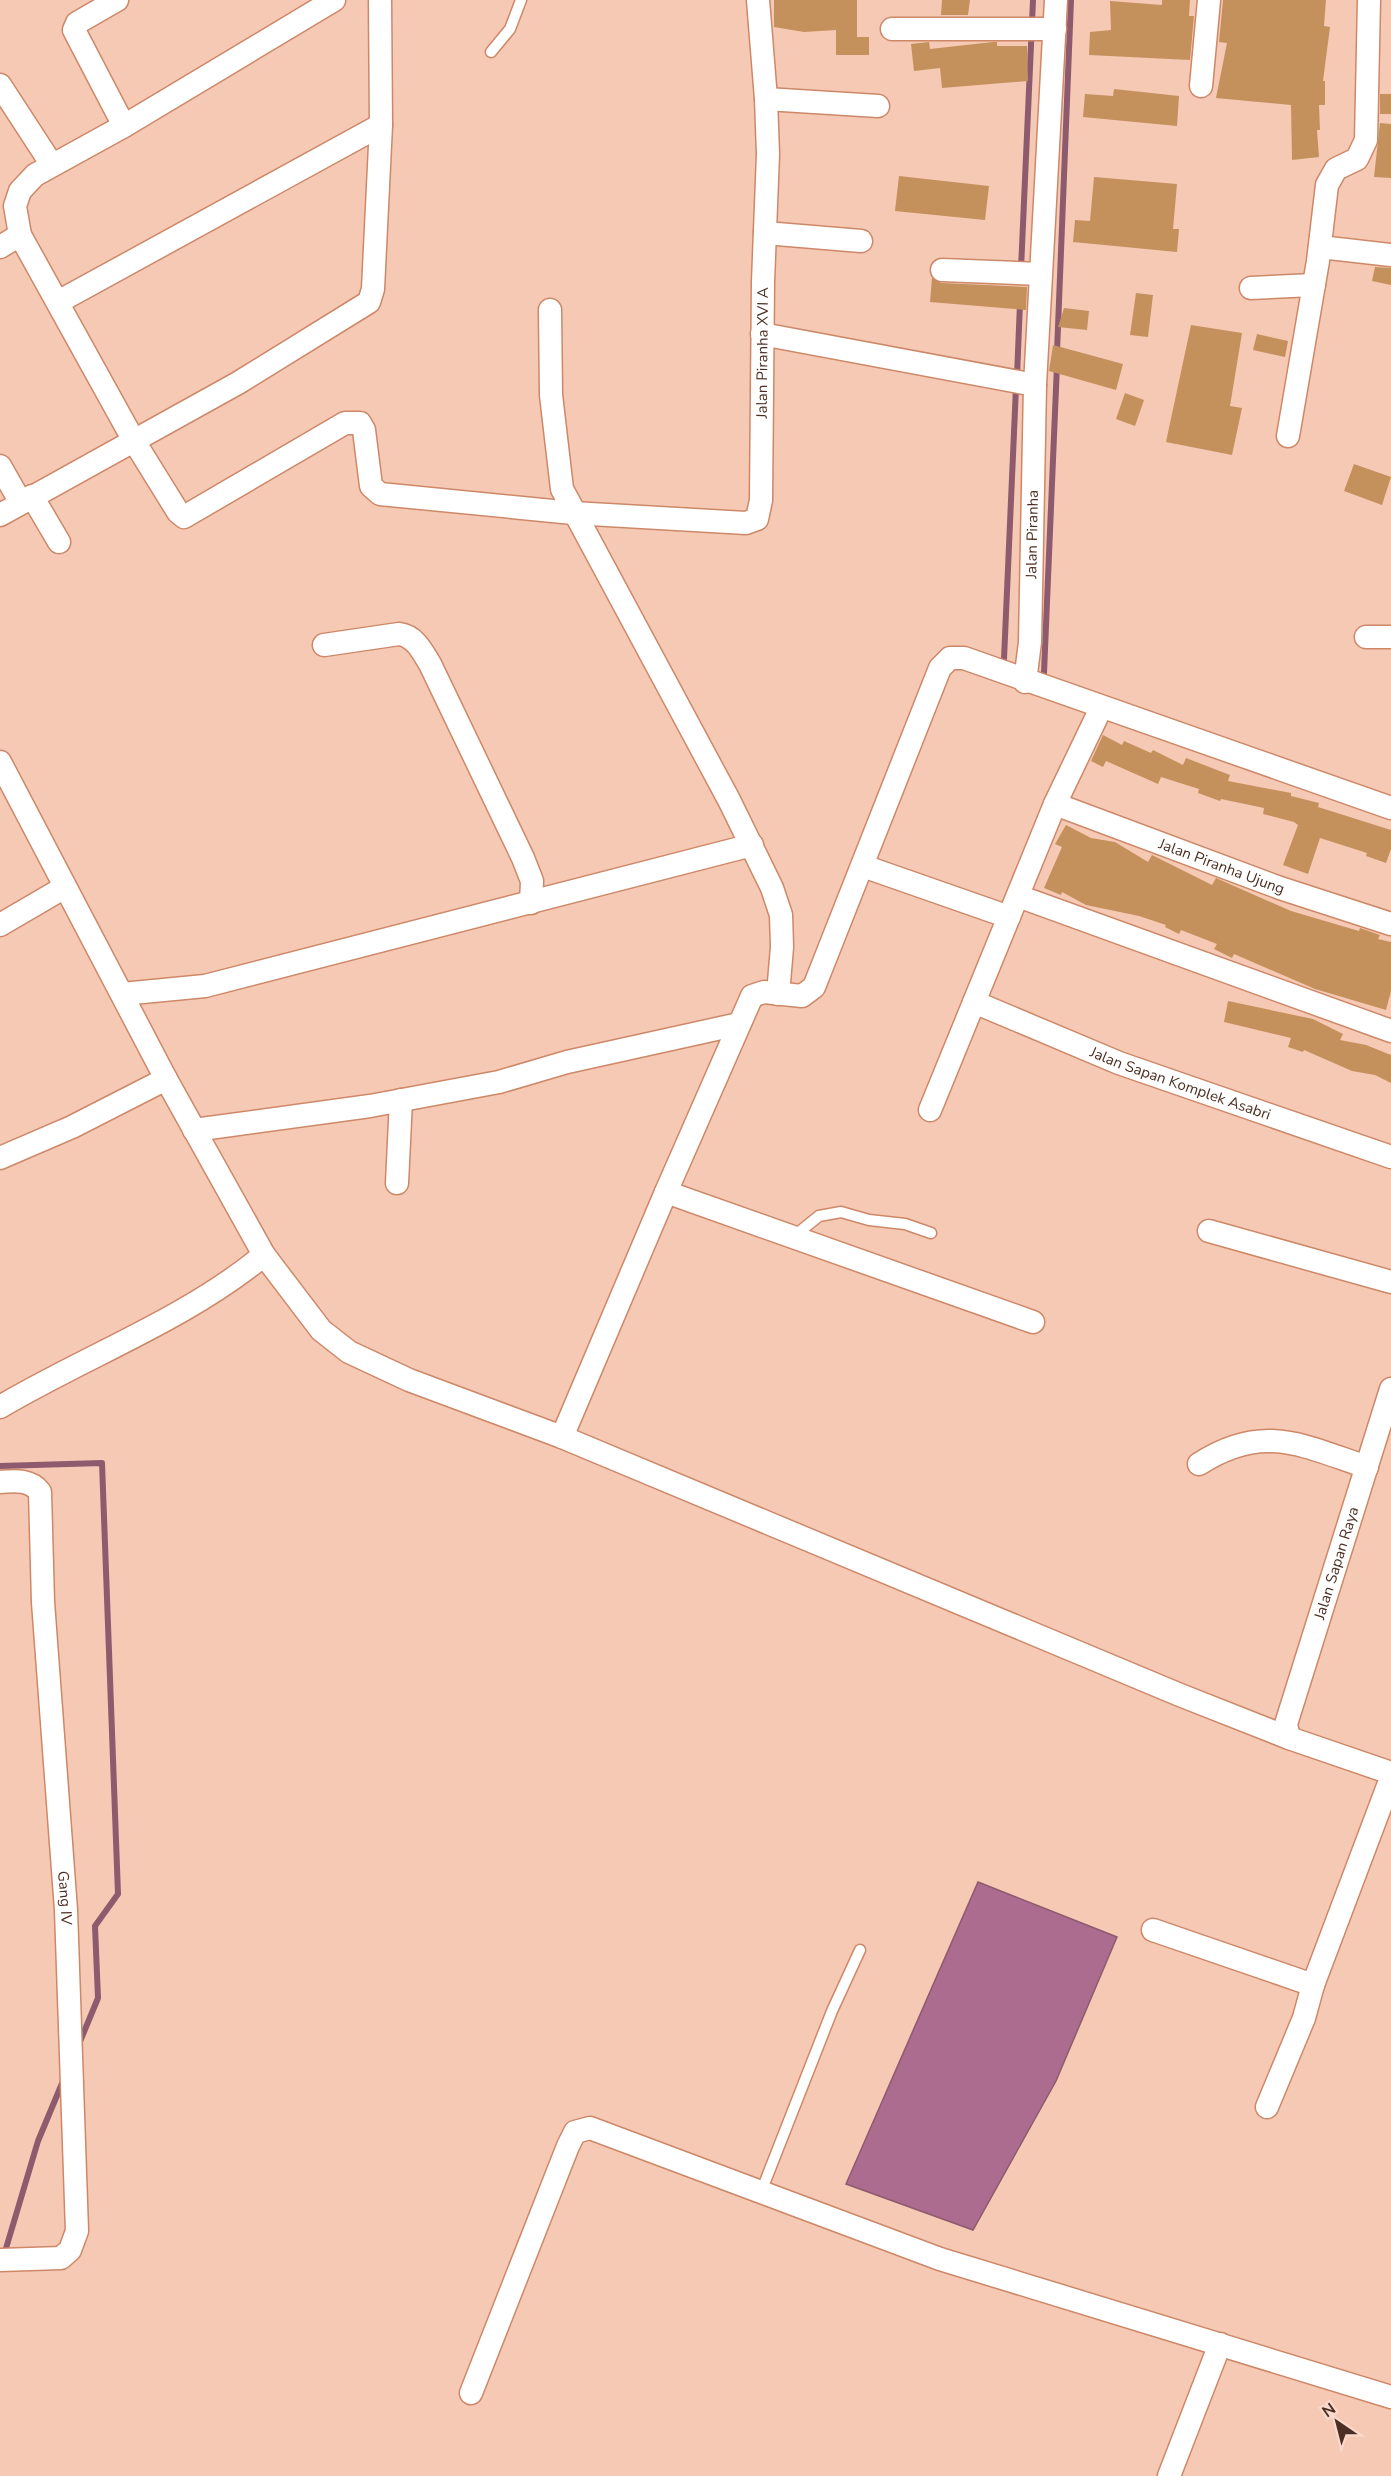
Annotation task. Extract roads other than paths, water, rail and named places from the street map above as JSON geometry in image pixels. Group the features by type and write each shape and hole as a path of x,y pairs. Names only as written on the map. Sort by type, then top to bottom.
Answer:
{"street":[{"path":"117,0 96,6 77,23 74,35 124,126"},
{"path":"334,0 124,126 35,175 20,190 15,206 20,235 134,441 178,512 184,517 345,423 352,422 360,423 364,430 371,486 380,494 573,513"},
{"path":"0,515 238,383 369,302 373,288 381,125 380,0"},
{"name":"Jalan Piranha XVI A","path":"573,513 746,523 757,519 761,500 762,334 768,154 758,0"},
{"name":"Jalan Piranha","path":"1025,682 1030,642 1035,385 1040,274 1056,0"},
{"path":"1200,86 1209,0"},
{"path":"1288,436 1330,176 1335,169 1357,159 1366,140 1369,0"},
{"path":"892,29 1055,29"},
{"path":"0,85 52,165"},
{"path":"766,99 878,106"},
{"path":"58,302 381,125"},
{"path":"765,233 861,241"},
{"path":"0,247 20,235"},
{"path":"1320,247 1391,255"},
{"path":"942,270 1040,274"},
{"path":"1251,288 1314,285"},
{"path":"550,310 551,395 562,489 752,845 781,915 782,947 778,994"},
{"path":"762,334 1035,385"},
{"path":"0,466 59,542"},
{"path":"324,645 399,634 407,635 415,641 430,664 523,858 532,881 531,903"},
{"path":"1366,637 1391,638"},
{"path":"562,1437 752,996 764,992 802,996 814,987 940,668 950,658 964,658 1025,682 1391,808"},
{"path":"930,1110 1055,804 1101,708"},
{"path":"0,762 166,1078 264,1255 321,1330 349,1352 409,1380 562,1437 1180,1695 1391,1773"},
{"name":"Jalan Piranha Ujung","path":"1055,804 1280,888 1391,924"},
{"path":"122,994 205,986 752,845"},
{"path":"863,866 1009,917"},
{"path":"0,926 65,887"},
{"path":"1018,896 1391,1031"},
{"name":"Jalan Sapan Komplek Asabri","path":"974,1002 1119,1063 1391,1157"},
{"path":"194,1130 401,1100 499,1082 567,1062 739,1024"},
{"path":"0,1158 72,1127 166,1078"},
{"path":"397,1183 401,1100"},
{"path":"666,1192 1033,1322"},
{"path":"1209,1231 1391,1281"},
{"path":"0,1407 49,1378 150,1330 240,1275 264,1255"},
{"name":"Jalan Sapan Raya","path":"1289,1737 1286,1724 1391,1389"},
{"path":"1199,1464 1217,1452 1266,1439 1304,1446 1367,1467"},
{"name":"Gang IV","path":"0,1482 21,1480 37,1487 40,1492 43,1602 66,1910 77,2231 70,2250 61,2258 7,2260"},
{"path":"1267,2107 1304,2018 1313,1985 1391,1778"},
{"path":"1153,1930 1313,1985"},
{"path":"471,2393 576,2132 590,2128 940,2259 1391,2397"},
{"path":"1169,2476 1220,2344"}],"lane":[{"path":"491,52 510,29 521,0"},
{"path":"793,1237 819,1216 841,1212 869,1220 904,1224 931,1233"},
{"path":"761,2192 832,2011 860,1950"}],"waterway":[{"path":"1021,269 1033,0"},
{"path":"1057,352 1071,0"},
{"path":"1017,376 1020,303"},
{"path":"1044,673 1057,365"},
{"path":"1004,659 1016,387"},
{"path":"0,1466 102,1463 118,1894 95,1926 98,1998 79,2044"},
{"path":"4,2255 38,2141 63,2081"}]}
